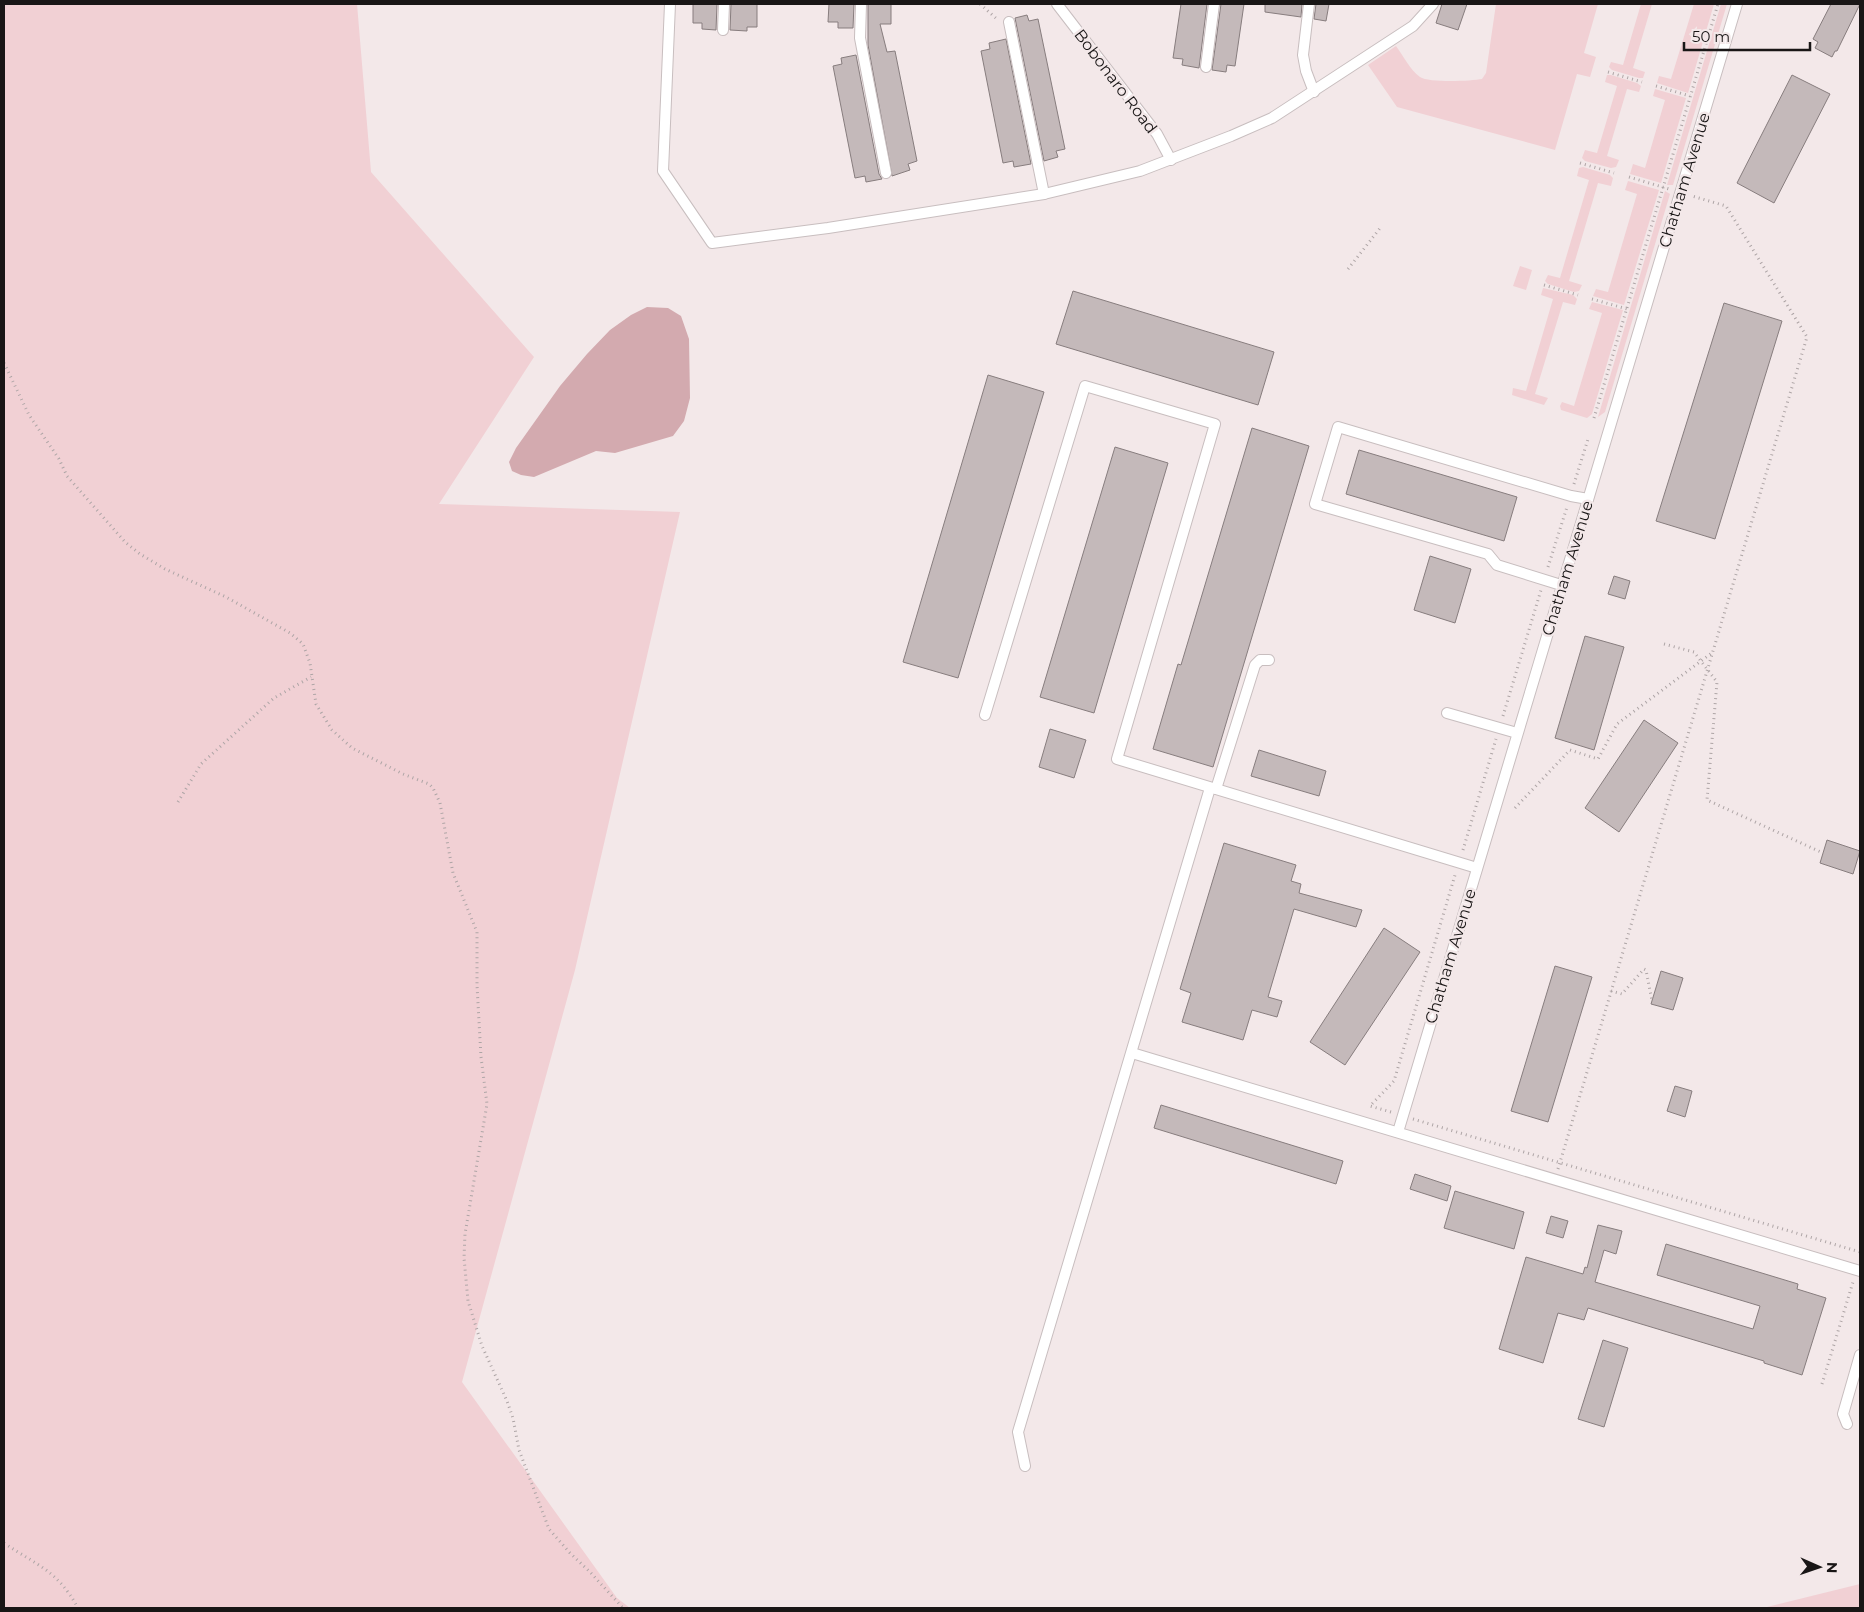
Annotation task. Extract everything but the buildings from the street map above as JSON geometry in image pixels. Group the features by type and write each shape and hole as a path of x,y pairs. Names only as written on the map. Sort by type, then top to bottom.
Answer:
{"lane":[{"path":"670,4 663,171 712,243 828,228 1044,194 1140,171 1272,118 1413,26 1433,4"},
{"path":"723,30 724,4"},
{"path":"861,4 860,38 886,173"},
{"name":"Bobonaro Road","path":"1057,4 1157,134 1171,160"},
{"path":"1206,67 1214,4"},
{"path":"1309,4 1303,55 1306,71 1314,92"},
{"name":"Chatham Avenue","path":"1398,1132 1737,4"},
{"path":"1009,22 1044,194"},
{"path":"985,715 1085,386 1215,424 1117,758 1213,789 1477,868"},
{"path":"1561,586 1497,565 1488,554 1315,504 1338,428 1588,500"},
{"path":"1025,1466 1018,1432 1132,1054 1213,789 1254,666 1260,660 1269,660"},
{"path":"1447,713 1517,734"},
{"path":"1132,1054 1859,1270"},
{"path":"1847,1424 1843,1414 1860,1356"}],"path":[{"path":"1594,418 1718,4"},
{"path":"1608,72 1642,82"},
{"path":"1656,86 1690,96"},
{"path":"1580,163 1614,173"},
{"path":"1555,1179 1808,337 1726,206 1629,177"},
{"path":"1348,269 1382,227"},
{"path":"1544,285 1578,295"},
{"path":"1592,299 1627,309"},
{"path":"4,363 29,416 59,459 67,476 126,542 140,554 165,569 226,597 290,633 303,644 310,663 316,704 332,730 352,748 403,774 429,784 433,788 440,803 453,873 477,932 477,985 481,1056 487,1104 465,1234 464,1258 468,1301 482,1346 507,1401 513,1418 519,1450 549,1529 623,1608"},
{"path":"1588,439 1499,728 1394,1081 1370,1106 1860,1252"},
{"path":"1664,644 1694,652 1717,682 1707,800 1823,853"},
{"path":"1515,808 1570,750 1598,759 1617,724 1713,652"},
{"path":"178,802 201,764 274,698 311,677"},
{"path":"1611,991 1622,994 1644,969 1646,970 1652,1001"},
{"path":"1822,1384 1859,1270"},
{"path":"4,1543 46,1568 65,1587 78,1608"}],"shaded area":[{"path":"4,4 357,4 371,172 534,357 439,504 680,512 575,970 462,1382 617,1598 630,1608 4,1608"},
{"path":"1496,4 1598,4 1584,53 1596,57 1590,77 1577,74 1555,150 1397,107 1368,65 1396,46 1413,70 1425,79 1450,81 1482,79 1486,73"},
{"path":"1641,4 1652,4 1633,68 1645,72 1643,78 1639,78 1612,70 1609,67 1611,62 1623,65"},
{"path":"1694,4 1714,4 1688,93 1657,83 1659,76 1671,79"},
{"path":"1721,4 1727,4 1673,185 1667,185"},
{"path":"1607,75 1637,83 1641,86 1639,92 1627,89 1607,156 1619,160 1616,167 1611,168 1585,161 1582,158 1585,150 1597,153 1617,86 1605,82"},
{"path":"1655,89 1686,98 1661,183 1630,174 1633,164 1645,168 1665,100 1653,96"},
{"path":"1583,167 1610,175 1613,178 1611,186 1598,183 1569,281 1582,285 1579,291 1574,292 1548,284 1545,281 1548,275 1560,278 1589,180 1577,176 1579,168"},
{"path":"1628,181 1659,190 1624,305 1593,296 1596,289 1608,292 1637,194 1625,190"},
{"path":"1665,191 1670,194 1605,412 1598,417"},
{"path":"1520,266 1532,270 1526,290 1513,286"},
{"path":"1543,288 1573,295 1577,299 1575,305 1563,302 1535,394 1548,398 1544,405 1512,395 1513,388 1526,391 1553,299 1541,295"},
{"path":"1592,302 1623,310 1592,414 1587,418 1561,410 1560,406 1562,402 1574,406 1602,313 1589,309"},
{"path":"647,307 668,308 681,316 689,339 690,398 684,421 673,436 615,453 596,451 534,477 512,471 509,462 516,448 560,386 610,330 631,315"},
{"path":"1860,1584 1860,1608 1763,1608"}]}
